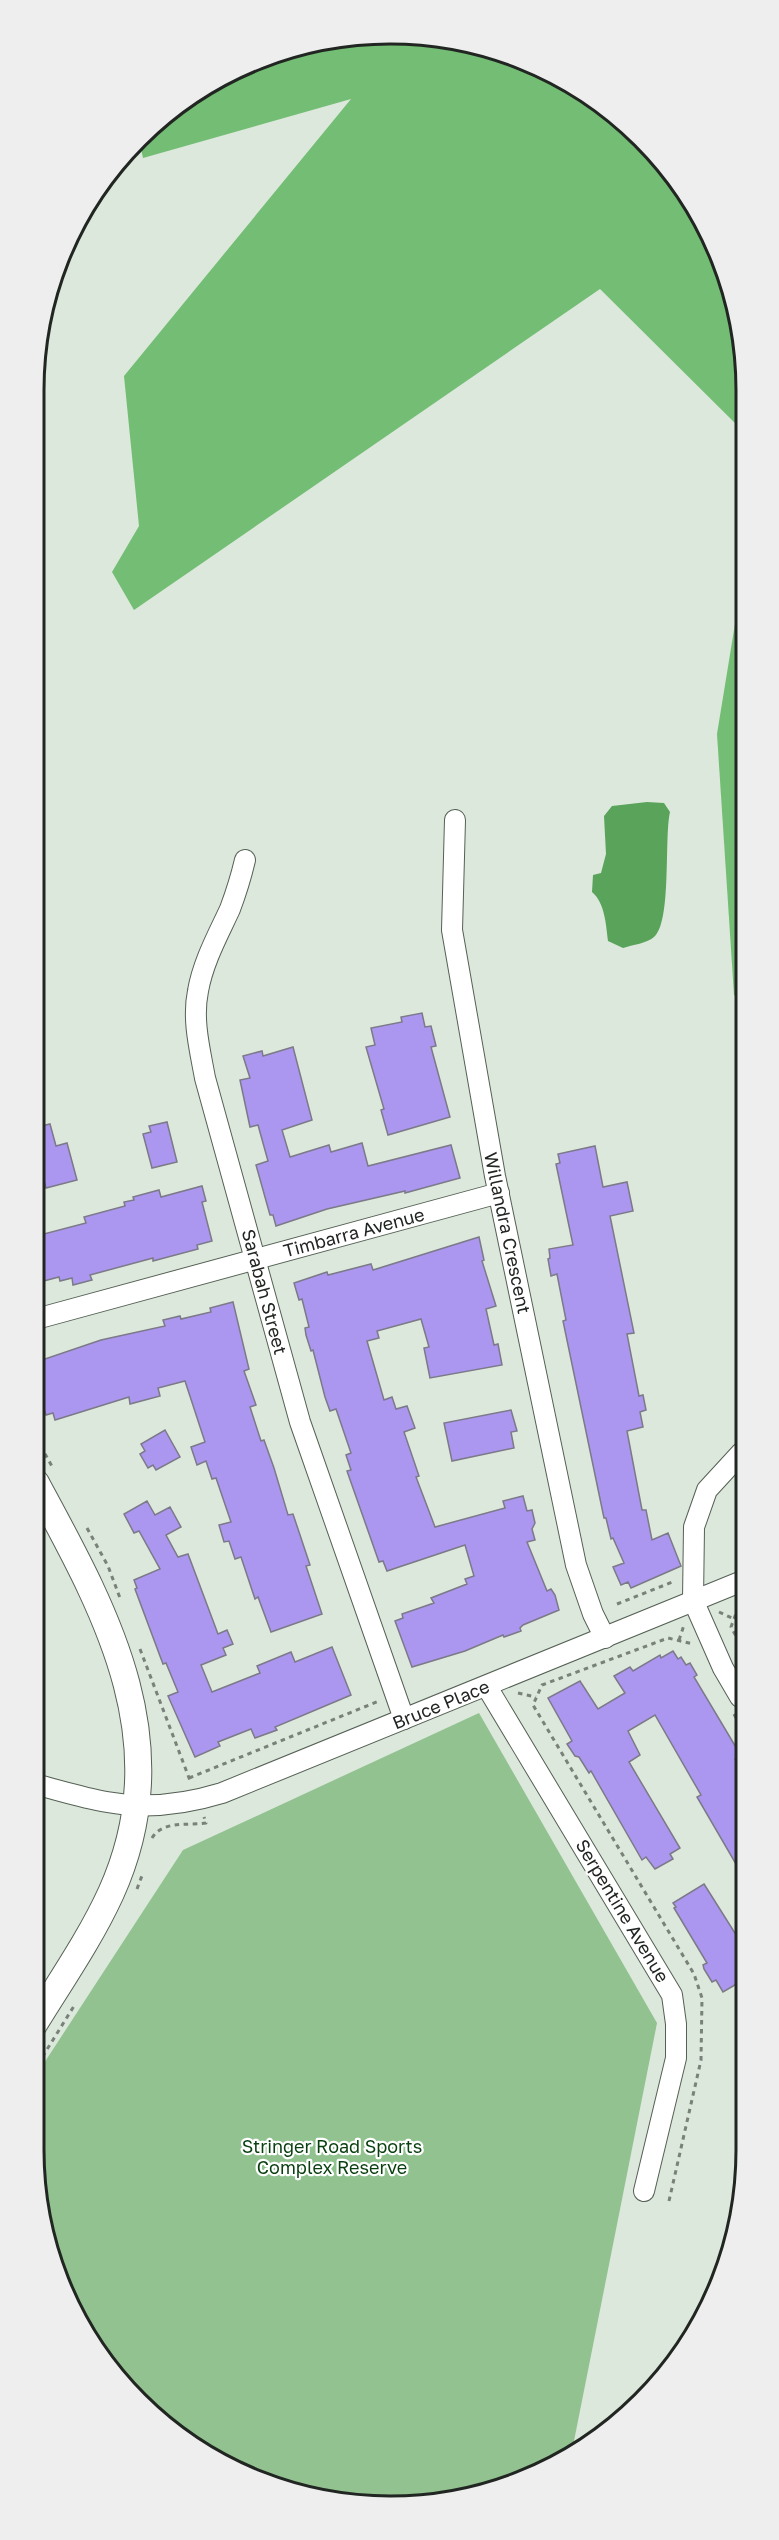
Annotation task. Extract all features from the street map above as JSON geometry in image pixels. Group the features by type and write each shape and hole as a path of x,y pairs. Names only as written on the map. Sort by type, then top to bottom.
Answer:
{"street":[{"name":"Willandra Crescent","path":"455,820 452,930 499,1193 576,1565 593,1614 605,1638"},
{"name":"Sarabah Street","path":"245,860 230,907 204,968 197,992 195,1019 205,1078 300,1422 404,1719"},
{"name":"Timbarra Avenue","path":"44,1317 499,1193"},
{"path":"736,1458 707,1490 694,1527 693,1600 736,1696"},
{"path":"44,1498 94,1591 120,1656 133,1707 138,1765 136,1804 131,1832 112,1891 98,1919 44,2008"},
{"name":"Bruce Place","path":"44,1787 108,1803 182,1803 222,1793 487,1687 736,1584"},
{"name":"Serpentine Avenue","path":"487,1687 672,1995 676,2024 676,2058 644,2191"}],"path":[{"path":"617,1604 679,1579"},
{"path":"736,1613 731,1627 736,1636"},
{"path":"669,2201 701,2060 702,1998 694,1974 533,1705 542,1685 668,1638 693,1644 699,1654"},
{"path":"189,1778 381,1700"}],"green space":[{"name":"Stringer Road Sports Complex Reserve","path":"479,1713 657,2023 574,2443 522,2470 457,2490 412,2496 367,2496 322,2490 257,2470 236,2461 197,2438 161,2411 129,2379 102,2343 79,2304 70,2283 50,2218 44,2173 44,2063 183,1850"}],"shaded area":[{"path":"367,44 435,46 479,55 543,79 600,115 618,129 650,161 677,197 700,236 717,278 729,322 735,367 736,424 600,289 134,610 112,572 139,526 124,376 351,99 143,158 141,149 161,129 197,102 236,79 257,70 322,50"},
{"path":"736,618 736,996 734,995 717,734"},
{"path":"647,802 664,803 670,812 663,915 660,928 654,937 623,948 608,941 602,908 592,892 593,875 601,873 606,854 604,816 612,806"}],"building":[{"path":"422,1013 425,1027 431,1026 436,1046 431,1047 450,1117 388,1135 381,1110 384,1109 366,1047 375,1045 371,1028 402,1022 401,1017"},
{"path":"293,1047 312,1120 282,1130 290,1157 329,1145 331,1152 362,1143 368,1166 451,1145 460,1178 405,1193 405,1191 327,1209 276,1226 273,1215 270,1215 256,1165 268,1161 258,1125 250,1127 240,1080 250,1078 243,1056 262,1051 263,1056"},
{"path":"167,1122 177,1162 152,1168 143,1134 151,1132 149,1126"},
{"path":"50,1124 56,1146 67,1143 77,1180 46,1188 44,1125"},
{"path":"595,1146 603,1187 627,1182 633,1211 610,1216 634,1333 627,1334 639,1396 643,1395 646,1410 640,1412 643,1427 627,1431 642,1510 646,1510 652,1540 668,1533 681,1566 631,1588 628,1582 621,1585 613,1567 624,1563 613,1538 611,1539 606,1518 604,1518 563,1321 566,1320 557,1274 551,1276 548,1259 550,1258 549,1249 573,1245 556,1164 560,1163 558,1154"},
{"path":"202,1186 206,1201 202,1202 212,1241 197,1245 198,1249 90,1275 92,1280 73,1285 72,1278 60,1281 59,1277 44,1281 44,1234 86,1223 84,1217 125,1206 124,1202 134,1200 133,1197 159,1190 161,1197"},
{"path":"479,1237 484,1260 482,1261 496,1306 486,1309 494,1345 498,1344 502,1365 430,1378 424,1348 429,1347 421,1319 377,1331 379,1338 367,1341 384,1400 392,1397 396,1409 407,1406 415,1428 404,1432 419,1476 416,1477 435,1527 505,1508 503,1501 523,1496 527,1511 532,1510 535,1523 532,1529 535,1540 527,1542 547,1591 551,1589 555,1595 559,1610 523,1625 520,1628 521,1631 504,1637 503,1635 465,1651 412,1667 395,1621 403,1618 402,1614 434,1603 431,1598 467,1584 465,1579 474,1576 465,1545 387,1571 383,1561 379,1562 347,1471 351,1470 346,1455 351,1453 336,1409 330,1411 325,1397 313,1350 311,1351 306,1335 305,1328 309,1327 302,1299 299,1300 294,1283 327,1272 328,1275 371,1264 373,1270"},
{"path":"233,1302 249,1369 244,1371 256,1405 250,1407 261,1441 264,1440 274,1468 288,1515 293,1514 310,1565 306,1566 322,1614 271,1632 258,1597 255,1599 241,1557 235,1559 229,1541 224,1542 219,1525 231,1522 216,1478 212,1479 206,1461 197,1465 191,1447 205,1442 185,1381 158,1388 160,1396 130,1404 129,1397 55,1420 53,1413 46,1415 44,1409 44,1359 101,1340 165,1326 163,1320 180,1316 181,1319 211,1312 210,1308"},
{"path":"511,1410 517,1431 511,1432 514,1448 452,1461 444,1423"},
{"path":"165,1430 180,1457 156,1470 153,1465 148,1468 140,1454 145,1451 141,1444"},
{"path":"147,1501 155,1515 170,1507 181,1527 166,1535 178,1557 188,1554 218,1634 227,1630 233,1644 223,1648 226,1655 201,1665 212,1692 260,1673 257,1666 291,1652 295,1662 332,1647 351,1695 275,1727 277,1730 255,1738 251,1729 218,1742 220,1746 195,1757 168,1696 178,1692 166,1663 163,1664 135,1589 137,1588 134,1580 160,1569 139,1531 134,1533 124,1514"},
{"path":"673,1651 686,1665 690,1663 697,1675 694,1677 736,1747 736,1864 697,1797 701,1795 655,1715 628,1731 640,1755 629,1762 680,1848 670,1854 673,1859 655,1869 646,1857 642,1860 591,1771 589,1773 567,1744 572,1741 548,1698 580,1681 598,1709 625,1693 614,1676 630,1667 633,1671 660,1655 661,1658"},
{"path":"704,1884 736,1935 736,1984 723,1992 716,1980 712,1982 704,1969 703,1965 707,1963 673,1903"}]}
